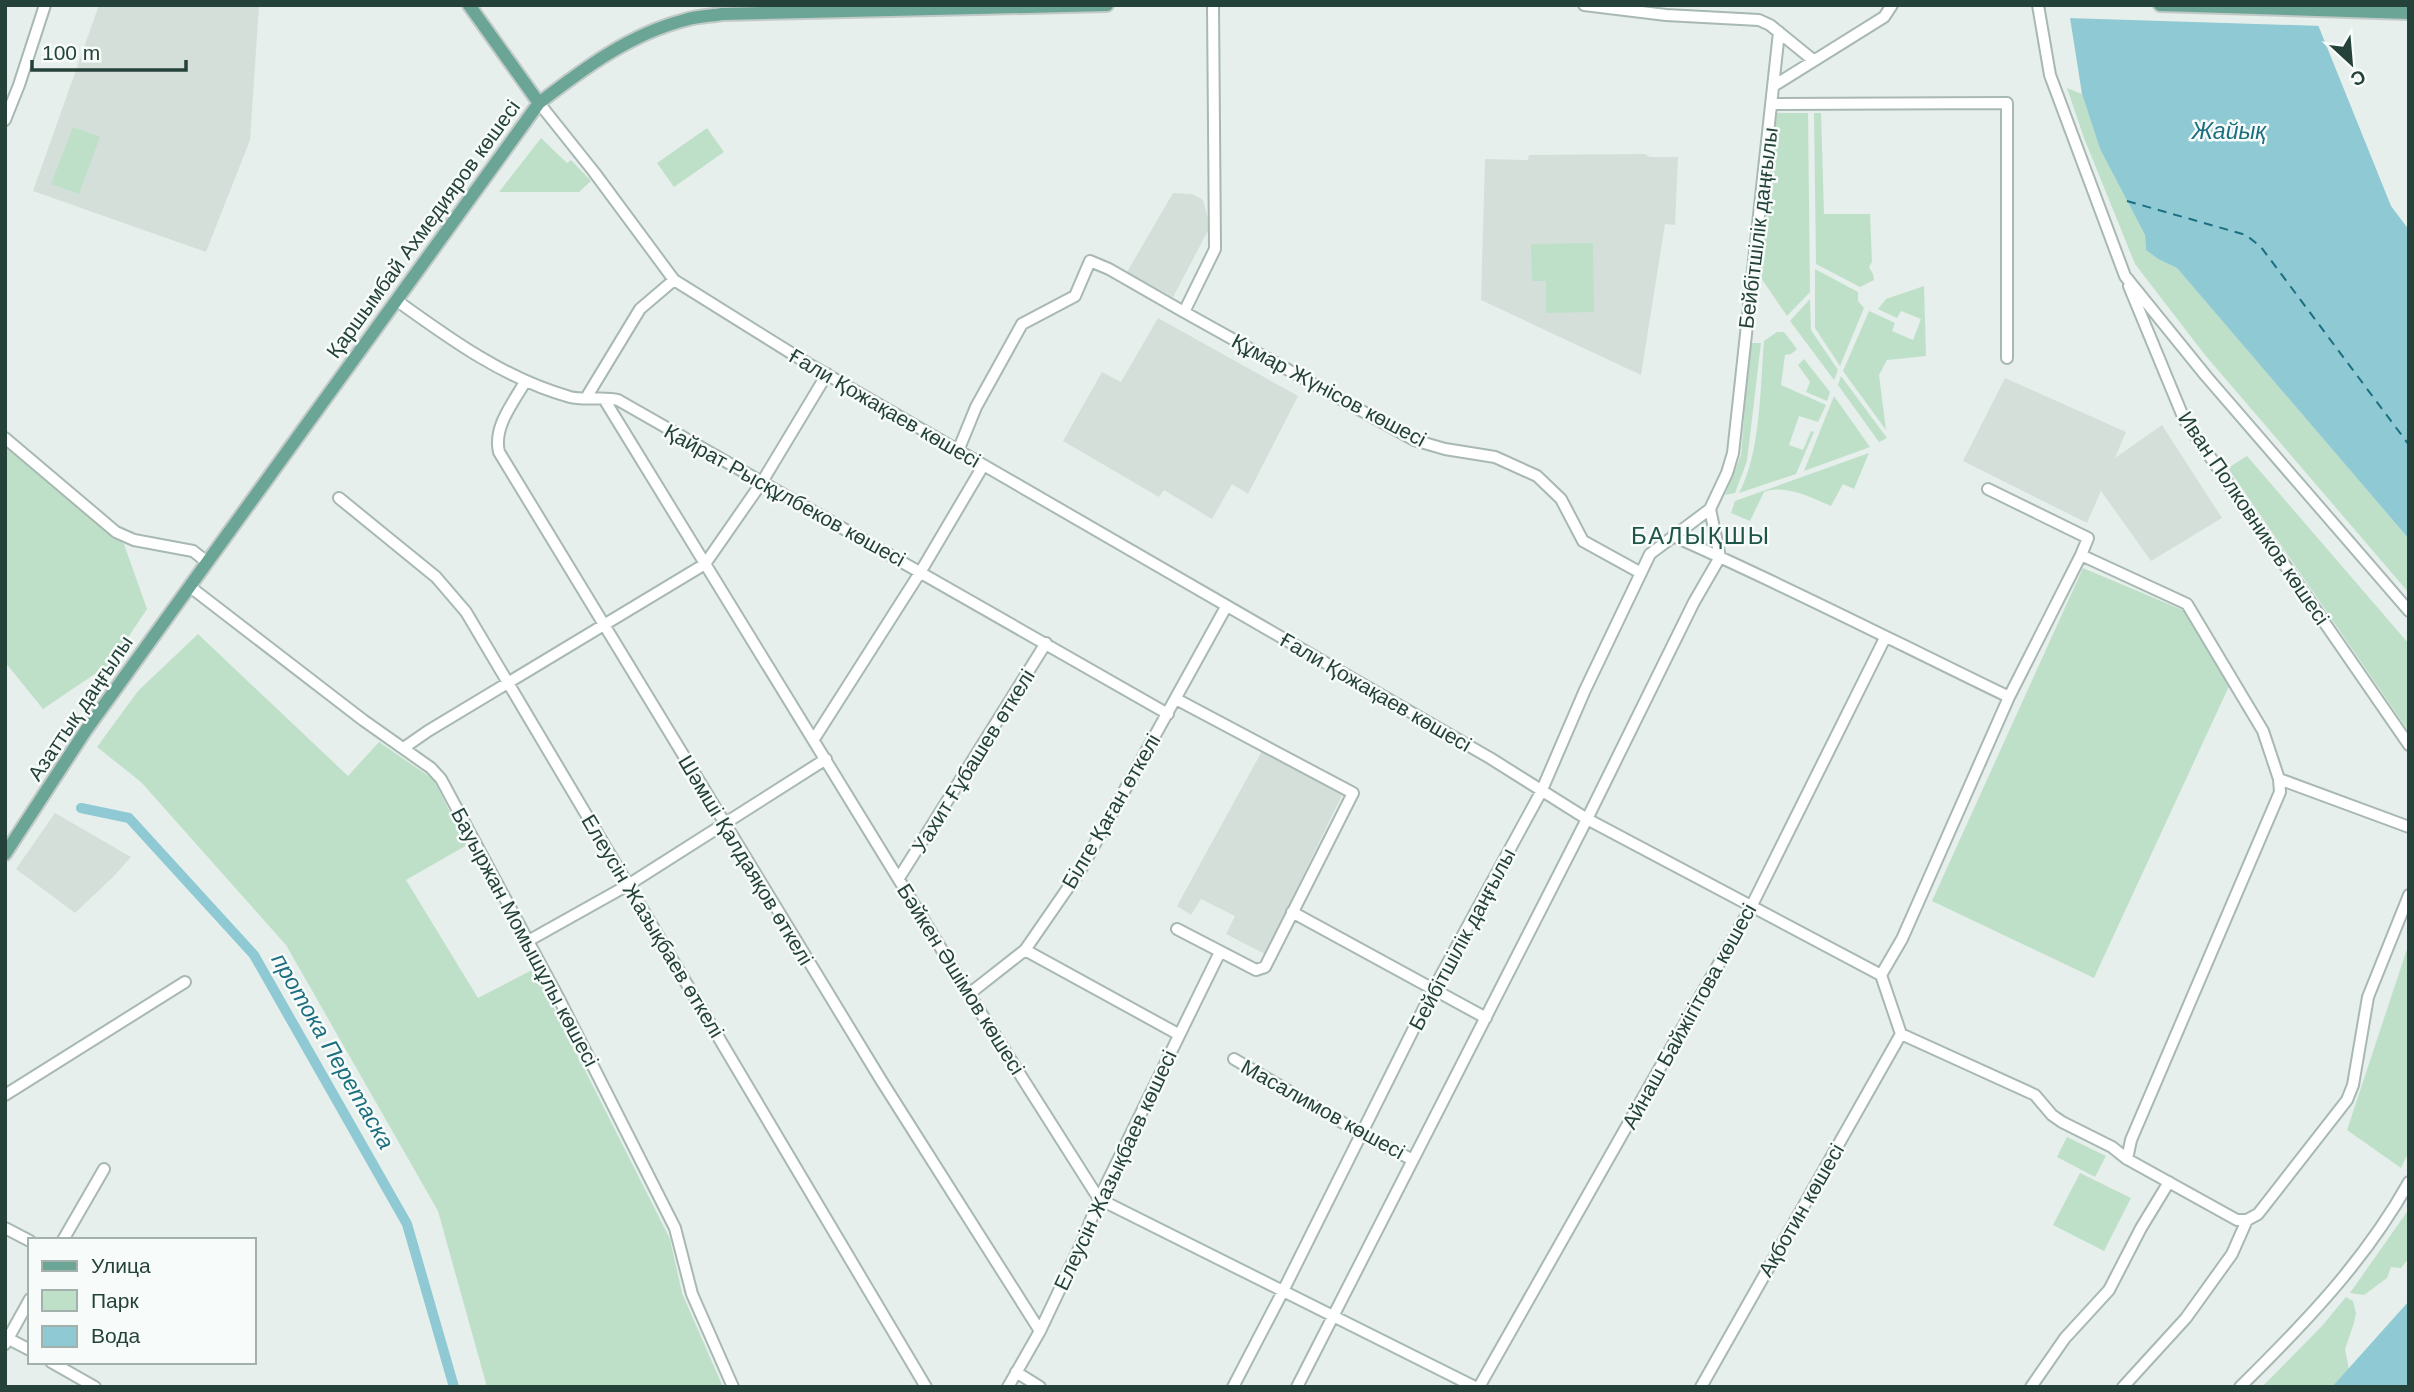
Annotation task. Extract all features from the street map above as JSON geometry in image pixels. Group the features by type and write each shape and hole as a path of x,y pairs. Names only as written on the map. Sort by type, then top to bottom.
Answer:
{"main road":[{"path":"468,5 539,103"},
{"name":"Қаршымбай Ахмедияров көшесі","path":"189,586 539,103 588,66 637,38 686,19 723,14 1107,5"},
{"path":"2160,5 2409,13"},
{"name":"Азаттық даңғылы","path":"5,855 86,730 189,586"}],"street":[{"path":"5,120 45,5"},
{"path":"1184,312 1214,249 1213,5"},
{"path":"1584,5 1666,15 1759,20 1779,32 1812,60"},
{"path":"1775,85 1884,17 1892,5"},
{"name":"Иван Полковников көшесі","path":"2038,5 2050,75 2125,276 2184,419 2409,745"},
{"name":"Бейбітшілік даңғылы","path":"1233,1387 1433,990 1541,792 1650,554 1710,509 1727,473 1733,453 1779,32"},
{"name":"Ғали Қожақаев көшесі","path":"539,103 674,280 983,466 1490,758 1587,820 1881,975"},
{"path":"1773,104 2007,103 2007,358"},
{"name":"Құмар Жүнісов көшесі","path":"958,451 976,407 1022,324 1075,296 1090,261 1109,269 1414,440 1445,449 1495,457 1537,476 1561,499 1583,541 1642,573"},
{"path":"2125,276 2206,376 2409,611"},
{"path":"586,398 640,309 674,280"},
{"name":"Қайрат Рысқұлбеков көшесі","path":"396,300 454,342 525,382 570,397 618,400 1168,713"},
{"path":"404,747 705,564 762,482 827,374"},
{"name":"Шәмші Қалдаяқов өткелі","path":"525,382 498,432 499,452 881,1080 1040,1331"},
{"name":"Бәйкен Әшімов көшесі","path":"604,399 969,994 1099,1199"},
{"path":"5,438 116,532 134,540 193,551 206,562"},
{"path":"814,739 921,571 983,466"},
{"path":"1988,489 2088,538 2009,697 1902,939 1881,975 1902,1034 2035,1096 2062,1122 2112,1147 2127,1159 2237,1220 2247,1220 2258,1214 2347,1100 2353,1084 2368,997 2409,895"},
{"name":"Елеусін Жазықбаев өткелі","path":"339,498 436,577 466,612 926,1387"},
{"path":"1297,1387 1587,820 1694,602 1720,557 1710,509"},
{"path":"1673,536 1806,596 1885,638 2009,697"},
{"path":"2081,555 2187,604 2263,731 2279,779 2280,792 2131,1140 2127,1159"},
{"name":"Бауыржан Момышұлы көшесі","path":"189,586 363,720 404,747 441,779 528,941 675,1228 692,1294 733,1387"},
{"name":"Білге Қаған өткелі","path":"969,994 1025,950 1081,869 1226,607"},
{"name":"Айнаш Байжігітова көшесі","path":"1477,1387 1751,907 1885,638"},
{"name":"Уахит Ғұбашев өткелі","path":"899,878 1046,643"},
{"path":"1176,699 1353,793 1265,967 1256,970 1177,929"},
{"path":"528,941 628,884 826,760"},
{"path":"2279,779 2409,827"},
{"path":"1292,912 1486,1018"},
{"path":"1025,950 1178,1034"},
{"name":"Елеусін Жазықбаев көшесі","path":"1009,1387 1040,1331 1084,1238 1099,1199 1220,951"},
{"path":"5,1095 185,982"},
{"name":"Ақботин көшесі","path":"1701,1387 1902,1034"},
{"name":"Масалимов көшесі","path":"1234,1059 1362,1134 1413,1160"},
{"path":"64,1238 104,1169"},
{"path":"2031,1387 2065,1338 2109,1290 2141,1228 2169,1182"},
{"path":"2240,1387 2332,1293 2394,1208 2409,1182"},
{"path":"1099,1199 1282,1293 1477,1387"},
{"path":"2123,1387 2186,1318 2232,1254 2247,1220"},
{"path":"5,1228 28,1240"},
{"path":"28,1303 6,1339 28,1349"},
{"path":"55,1364 95,1387"},
{"path":"1016,1372 1040,1387"}],"shaded area":[{"path":"99,5 259,6 250,140 206,252 33,191"},
{"path":"1644,154 1650,157 1678,157 1675,225 1665,224 1641,375 1481,300 1485,159 1528,160 1529,155"},
{"path":"1173,193 1192,194 1203,200 1210,227 1173,297 1127,272"},
{"path":"1158,318 1298,396 1248,494 1232,484 1212,519 1164,490 1159,497 1063,441 1102,372 1121,382"},
{"path":"2005,378 2126,432 2115,458 2162,425 2222,518 2151,561 2101,491 2087,523 1963,461"},
{"path":"1262,751 1344,791 1265,954 1226,934 1235,916 1201,899 1191,915 1177,906"},
{"path":"55,813 131,857 75,913 16,869"}],"green space":[{"path":"2067,88 2082,94 2100,149 2145,235 2146,250 2177,268 2409,539 2409,593 2205,355 2135,264 2084,138"},
{"path":"1777,113 1808,113 1810,292 1787,316 1759,275"},
{"path":"1814,113 1821,113 1824,214 1870,214 1872,262 1869,267 1874,280 1860,287 1816,264"},
{"path":"73,127 100,137 79,194 51,184"},
{"path":"707,128 724,152 674,187 657,163"},
{"path":"541,138 567,163 571,160 591,181 579,192 499,192"},
{"path":"1593,243 1594,312 1546,313 1546,281 1532,281 1531,244"},
{"path":"1815,269 1858,292 1858,301 1864,308 1840,366 1815,328"},
{"path":"1924,286 1926,356 1887,360 1879,375 1886,430 1843,371 1869,311 1895,323 1892,331 1913,340 1921,319 1901,311 1897,318 1878,309 1886,299"},
{"path":"1810,299 1811,330 1838,370 1834,380 1790,321"},
{"path":"1777,332 1784,332 1797,349 1785,355 1781,385 1826,405 1818,422 1799,416 1789,445 1803,450 1811,431 1814,432 1796,474 1739,493 1756,439 1764,341"},
{"path":"1750,343 1761,343 1747,461 1735,493 1725,495 1741,455"},
{"path":"1804,359 1830,392 1827,401 1806,392 1810,382 1798,365"},
{"path":"1841,376 1887,438 1879,442 1838,385"},
{"path":"1834,396 1870,447 1804,471"},
{"path":"5,445 124,544 147,609 111,663 43,709 5,662"},
{"path":"1869,453 1854,489 1843,484 1831,506 1798,493 1772,490 1764,492 1750,521 1731,513 1735,501"},
{"path":"2247,456 2409,644 2409,732 2228,468"},
{"path":"2083,568 2185,611 2230,684 2094,978 1932,901"},
{"path":"198,634 348,776 379,742 433,779 467,845 406,880 478,998 534,969 670,1239 682,1293 723,1387 487,1387 438,1211 286,945 141,782 97,747 138,691"},
{"path":"2409,943 2409,1151 2401,1168 2347,1130"},
{"path":"2067,1137 2106,1156 2095,1177 2057,1157"},
{"path":"2080,1173 2131,1198 2104,1251 2053,1225"},
{"path":"2409,1209 2409,1258 2401,1268 2391,1267 2387,1278 2364,1295 2350,1293"},
{"path":"2346,1297 2353,1301 2356,1313 2345,1349 2349,1370 2332,1387 2262,1387 2322,1326"}],"water":[{"name":"Жайық","path":"2068,5 2310,5 2391,206 2409,230 2409,539 2177,268 2146,250 2145,235 2100,149 2082,94"},
{"path":"2409,1301 2409,1387 2332,1387"}],"pier":[{"path":"2065,5 2314,5 2322,26 2067,18"}],"waterway":[{"name":"протока Перетаска","path":"81,808 129,818 254,955 407,1224 454,1387"}],"ferry route":[{"path":"2127,201 2246,235 2261,247 2409,445"}],"district":[{"name":"БАЛЫҚШЫ","path":"1701,535"}]}
